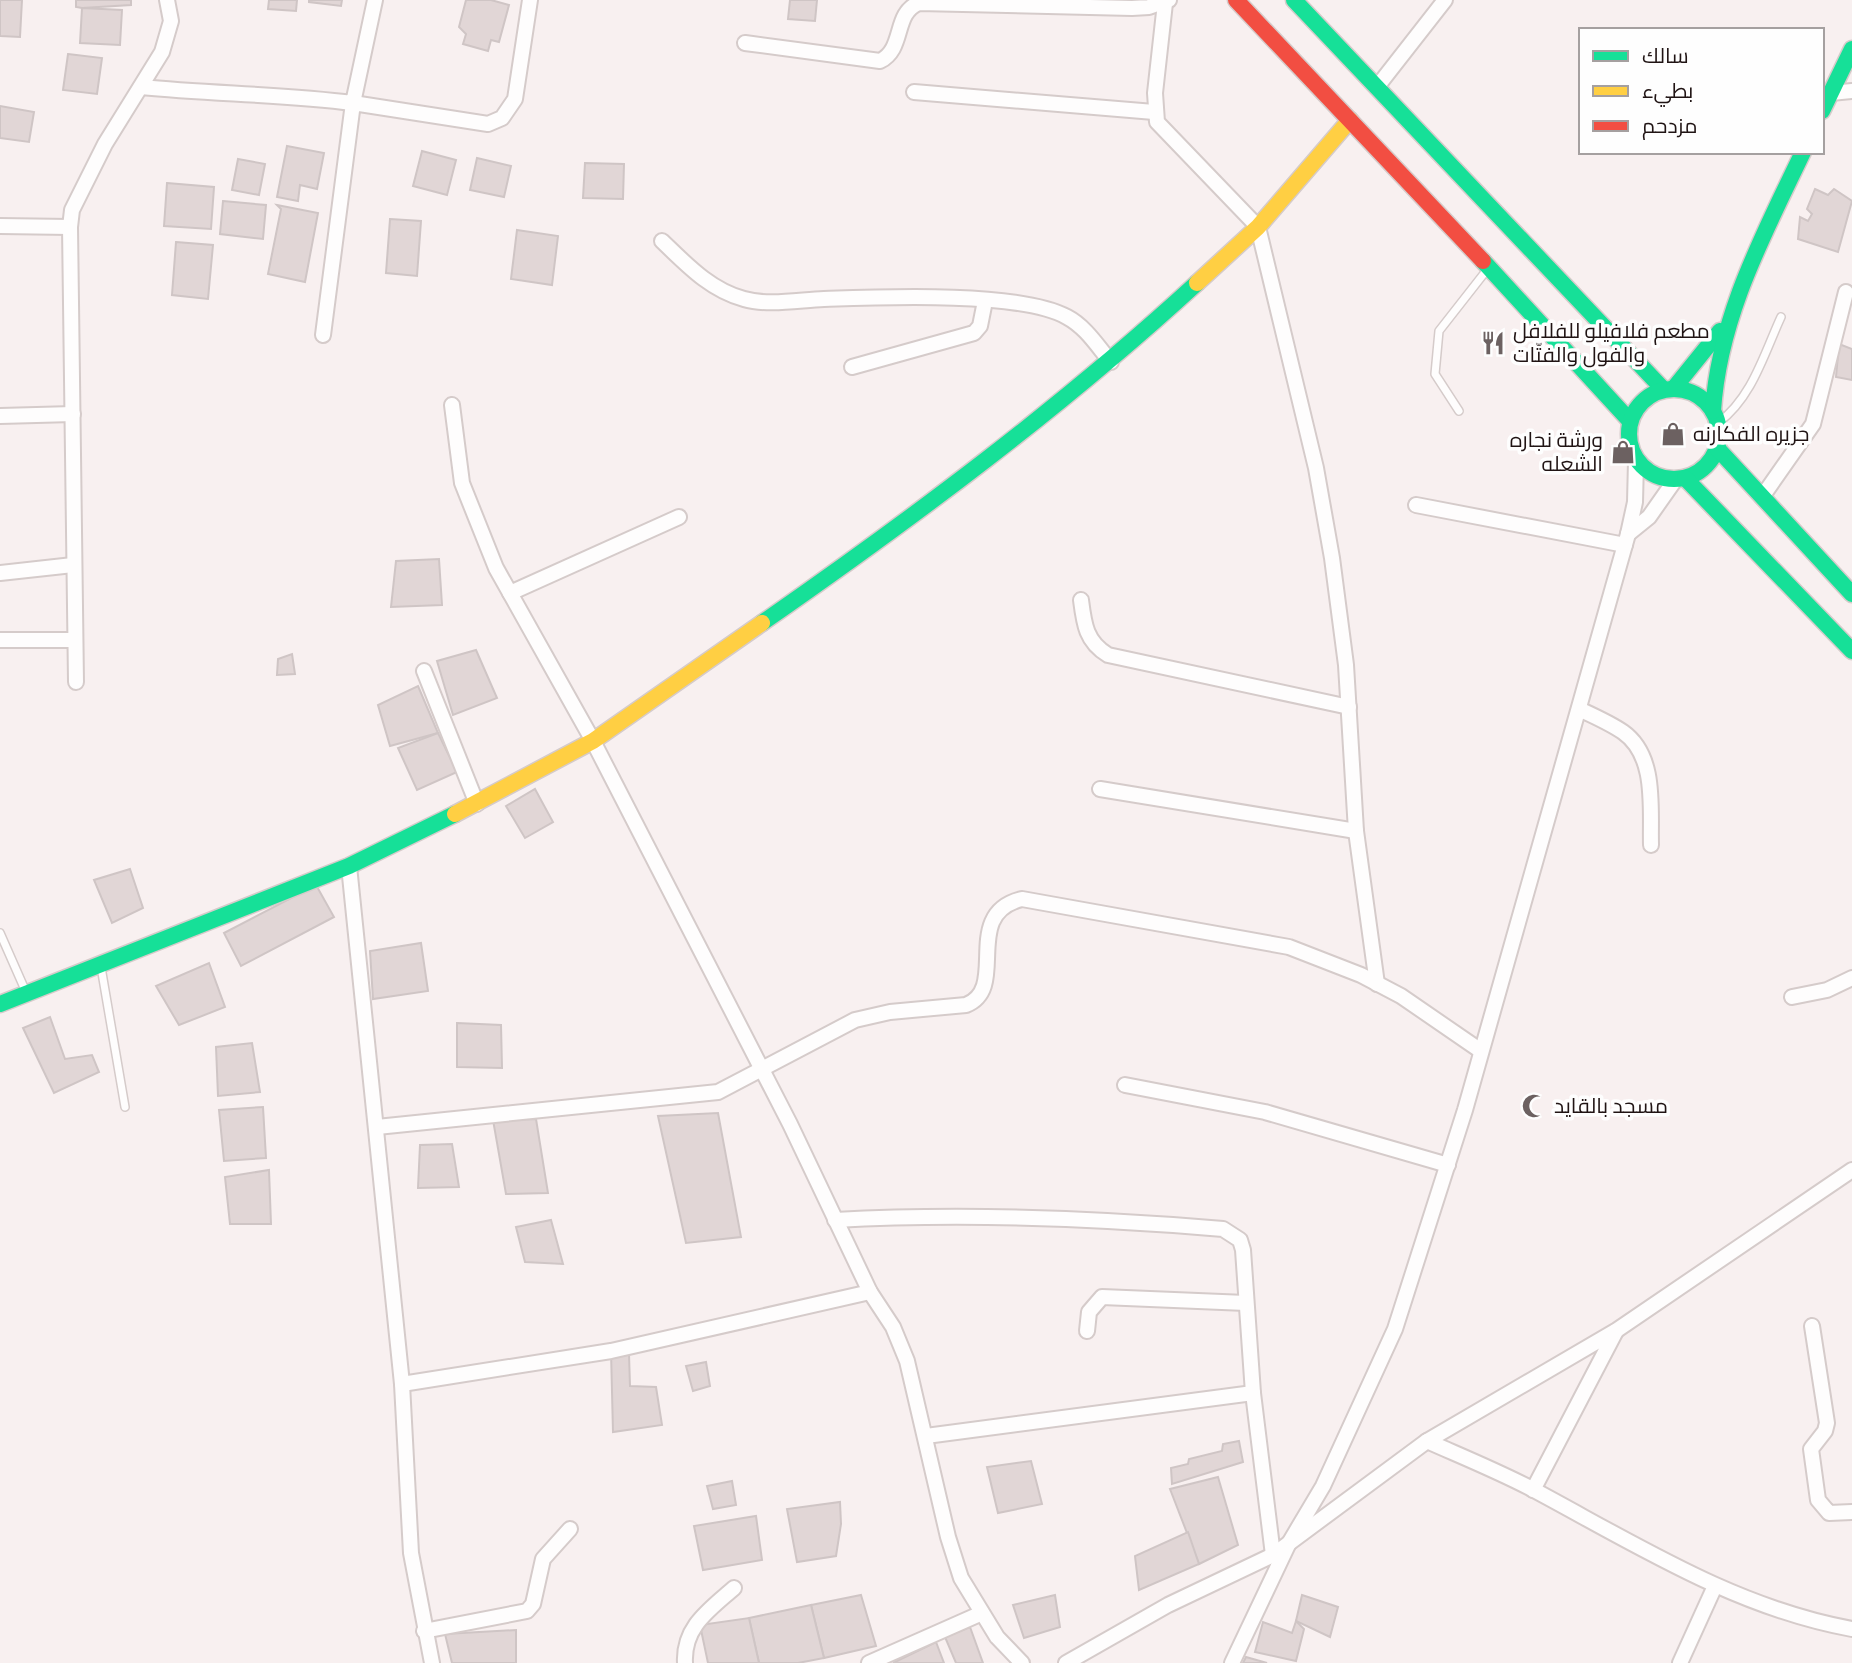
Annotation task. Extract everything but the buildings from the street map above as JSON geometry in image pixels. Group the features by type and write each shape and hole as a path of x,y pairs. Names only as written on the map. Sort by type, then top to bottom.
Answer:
{"street":[{"path":"76,682 70,227 72,209 85,182 162,52 171,21 167,0"},
{"path":"323,335 353,103 375,0"},
{"path":"141,87 191,92 288,94 488,124 502,118 515,99 530,0"},
{"path":"1236,0 1489,267 1630,421"},
{"path":"1294,0 1668,389 1696,394 1716,417"},
{"path":"1377,87 1445,0"},
{"path":"745,43 880,61 894,50 906,11 919,3 1132,8 1167,2 1154,112 1167,135 1258,228 1316,468 1332,558 1349,707 1356,831 1377,984"},
{"path":"1824,106 1852,49"},
{"path":"1830,93 1852,91"},
{"path":"914,92 1154,112"},
{"path":"0,1004 349,866 477,804 593,741 847,564 1111,362 1258,228 1350,120"},
{"path":"1636,461 1654,475 1680,479 1699,472 1710,461 1717,448 1715,370 1729,318 1802,154"},
{"path":"0,226 70,227"},
{"path":"662,241 697,275 745,300 891,296 985,301 1051,310 1068,317 1084,329 1111,362"},
{"path":"1762,497 1813,425 1846,292"},
{"path":"852,367 974,332 979,326 985,301"},
{"path":"1232,1663 1288,1545 1323,1486 1395,1329 1448,1165 1626,540 1635,502 1636,461 1630,448 1630,421 1642,401 1668,389 1729,318"},
{"path":"452,405 462,483 496,568 593,741 870,1292 893,1327 907,1361 957,1568 997,1637 1022,1663"},
{"path":"0,416 74,414"},
{"path":"1717,448 1852,594"},
{"path":"1626,540 1680,479"},
{"path":"1680,479 1852,651"},
{"path":"1416,505 1626,540"},
{"path":"510,593 680,517"},
{"path":"0,573 73,565"},
{"path":"1081,600 1085,631 1094,647 1108,655 1349,707"},
{"path":"0,640 75,640"},
{"path":"424,671 477,804"},
{"path":"1579,709 1623,732 1636,744 1648,770 1651,845"},
{"path":"1100,789 1356,831"},
{"path":"349,866 402,1384 411,1553 432,1663"},
{"path":"377,1127 718,1092 855,1020 973,1002 985,986 990,924 1009,902 1022,899 1289,947 1325,959 1377,984 1425,1011 1481,1051"},
{"path":"1792,997 1827,990 1852,978"},
{"path":"1125,1085 1265,1111 1448,1165"},
{"path":"1066,1663 1168,1605 1273,1555 1427,1441 1616,1330 1852,1170"},
{"path":"835,1220 939,1214 1150,1222 1223,1229 1240,1240 1253,1393 1273,1555"},
{"path":"402,1384 611,1352 870,1292"},
{"path":"1087,1331 1089,1312 1102,1297 1246,1303"},
{"path":"1812,1326 1827,1414 1825,1431 1811,1449 1818,1500 1829,1513 1852,1512"},
{"path":"1533,1490 1616,1330"},
{"path":"926,1436 1253,1393"},
{"path":"1427,1441 1533,1490 1614,1535 1738,1597 1852,1629"},
{"path":"424,1631 527,1611 533,1604 543,1559 570,1529"},
{"path":"1680,1663 1715,1586"},
{"path":"685,1663 684,1647 693,1627 734,1588"},
{"path":"869,1663 982,1613"}],"lane":[{"path":"1459,411 1435,374 1438,331 1489,267"},
{"path":"1716,417 1732,413 1748,392 1781,317"},
{"path":"0,933 27,993"},
{"path":"101,963 125,1107"}],"traffic: fast":[{"path":"1294,0 1663,389"},
{"path":"1824,107 1852,49"},
{"path":"1713,411 1724,343 1745,278 1802,154"},
{"path":"1483,261 1630,421"},
{"path":"762,623 986,460 1093,374 1197,283"},
{"path":"1674,388 1720,331"},
{"path":"1665,389 1683,389 1699,396 1712,409 1719,425 1719,434 1719,443 1712,459 1699,472 1683,479 1665,479 1649,472 1636,459 1629,443 1629,425 1636,409 1649,396 1665,389"},
{"path":"1717,448 1852,594"},
{"path":"1685,478 1852,651"},
{"path":"0,1004 349,866 455,814"}],"traffic: slow":[{"path":"1197,283 1258,227 1350,120"},
{"path":"455,814 593,741 762,623"}],"traffic: jam":[{"path":"1236,0 1483,261"}],"place":[{"name":"مطعم فلافيلو للفلافل والفول والفتّات","path":"1493,343"},
{"name":"جزيره الفكارنه","path":"1673,434"},
{"name":"ورشة نجاره الشعله","path":"1623,452"},
{"name":"مسجد بالقايد","path":"1534,1106"}]}
